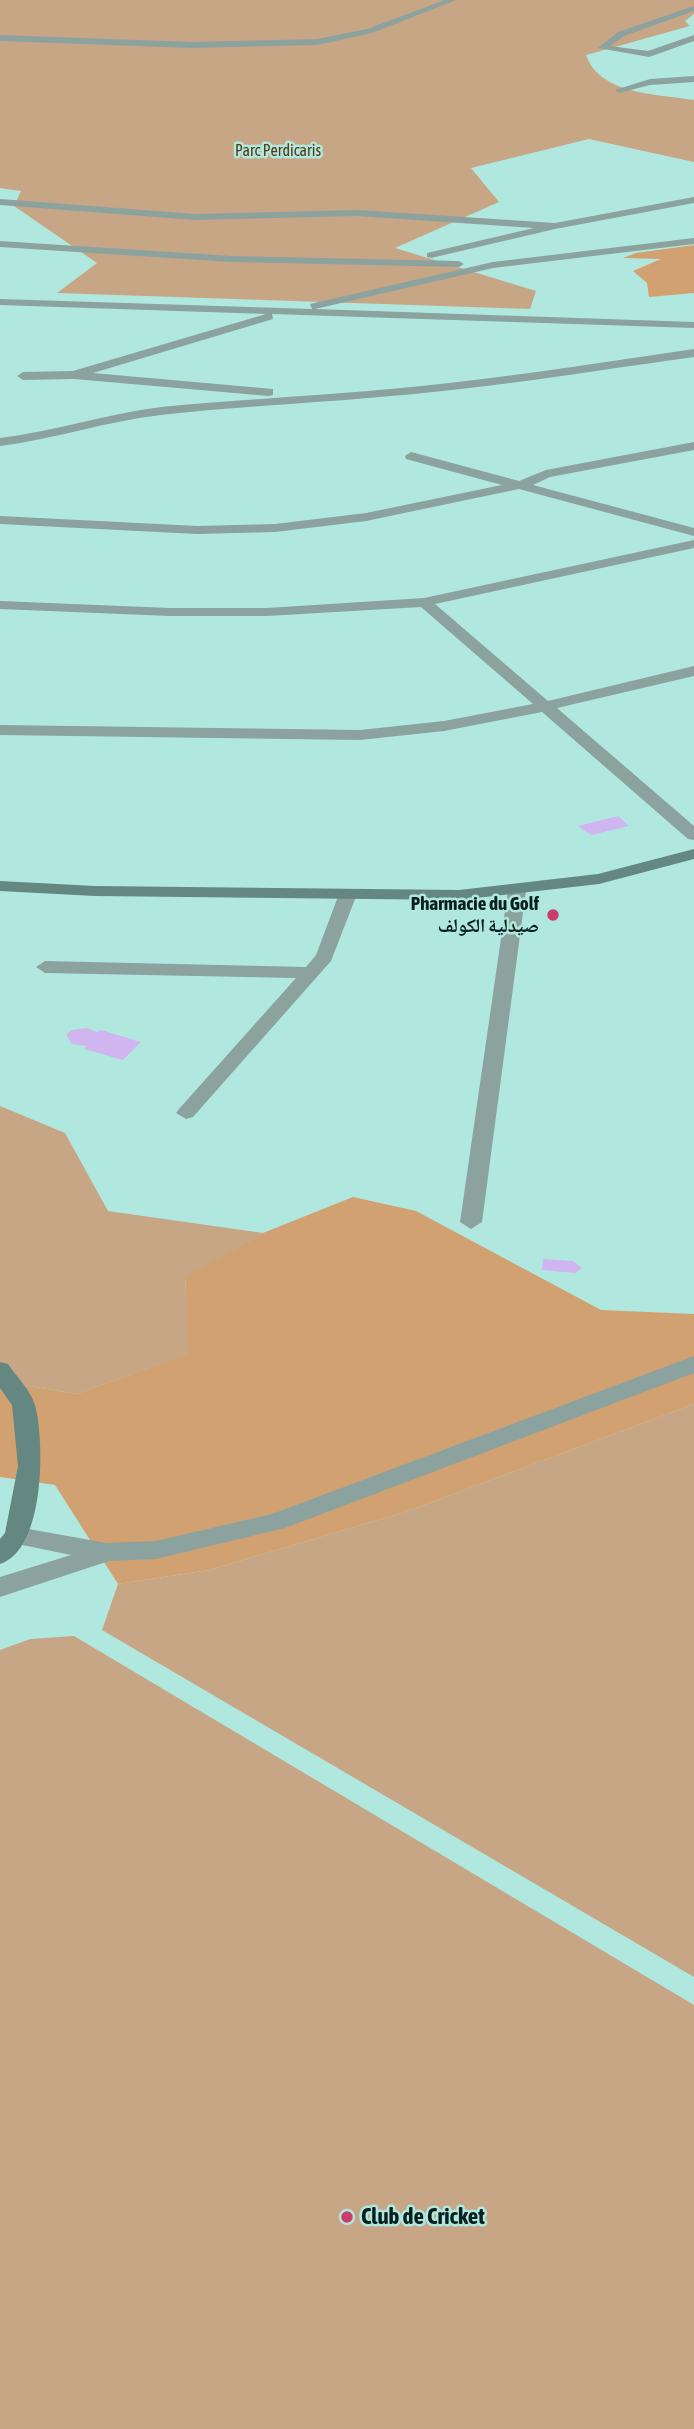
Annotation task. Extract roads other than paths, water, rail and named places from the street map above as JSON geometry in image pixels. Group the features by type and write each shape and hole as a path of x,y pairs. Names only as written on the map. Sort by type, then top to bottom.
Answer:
{"main road":[{"path":"0,886 95,891 459,895 599,878 694,854"},
{"path":"0,1370 23,1404 30,1466 17,1536 0,1555"}],"street":[{"path":"0,38 173,45 317,42 369,32 452,0"},
{"path":"694,8 621,34 601,48 649,54 694,38"},
{"path":"619,90 650,82 694,79"},
{"path":"398,263 555,226 694,200"},
{"path":"0,202 195,217 357,213 555,226"},
{"path":"74,375 285,312 492,265 694,241"},
{"path":"0,244 231,259 492,265"},
{"path":"0,302 694,325"},
{"path":"0,442 39,437 131,415 514,379 694,353"},
{"path":"23,376 74,375 320,396"},
{"path":"0,520 206,528 313,525 523,484 546,474 694,446"},
{"path":"411,456 694,532"},
{"path":"0,605 239,612 332,610 424,602 694,544"},
{"path":"424,602 694,835"},
{"path":"0,730 360,735 446,727 694,671"},
{"path":"471,1222 517,890"},
{"path":"186,1113 325,957 348,894"},
{"path":"45,967 310,973"},
{"path":"17,1536 107,1552 156,1550 276,1522 694,1364"},
{"path":"0,1587 107,1552"}],"place":[{"name":"Pharmacie du Golf صيدلية الكولف","path":"553,915"},
{"name":"Club de Cricket","path":"347,2217"}],"park label":[{"name":"Parc Perdicaris","path":"278,151"}]}
